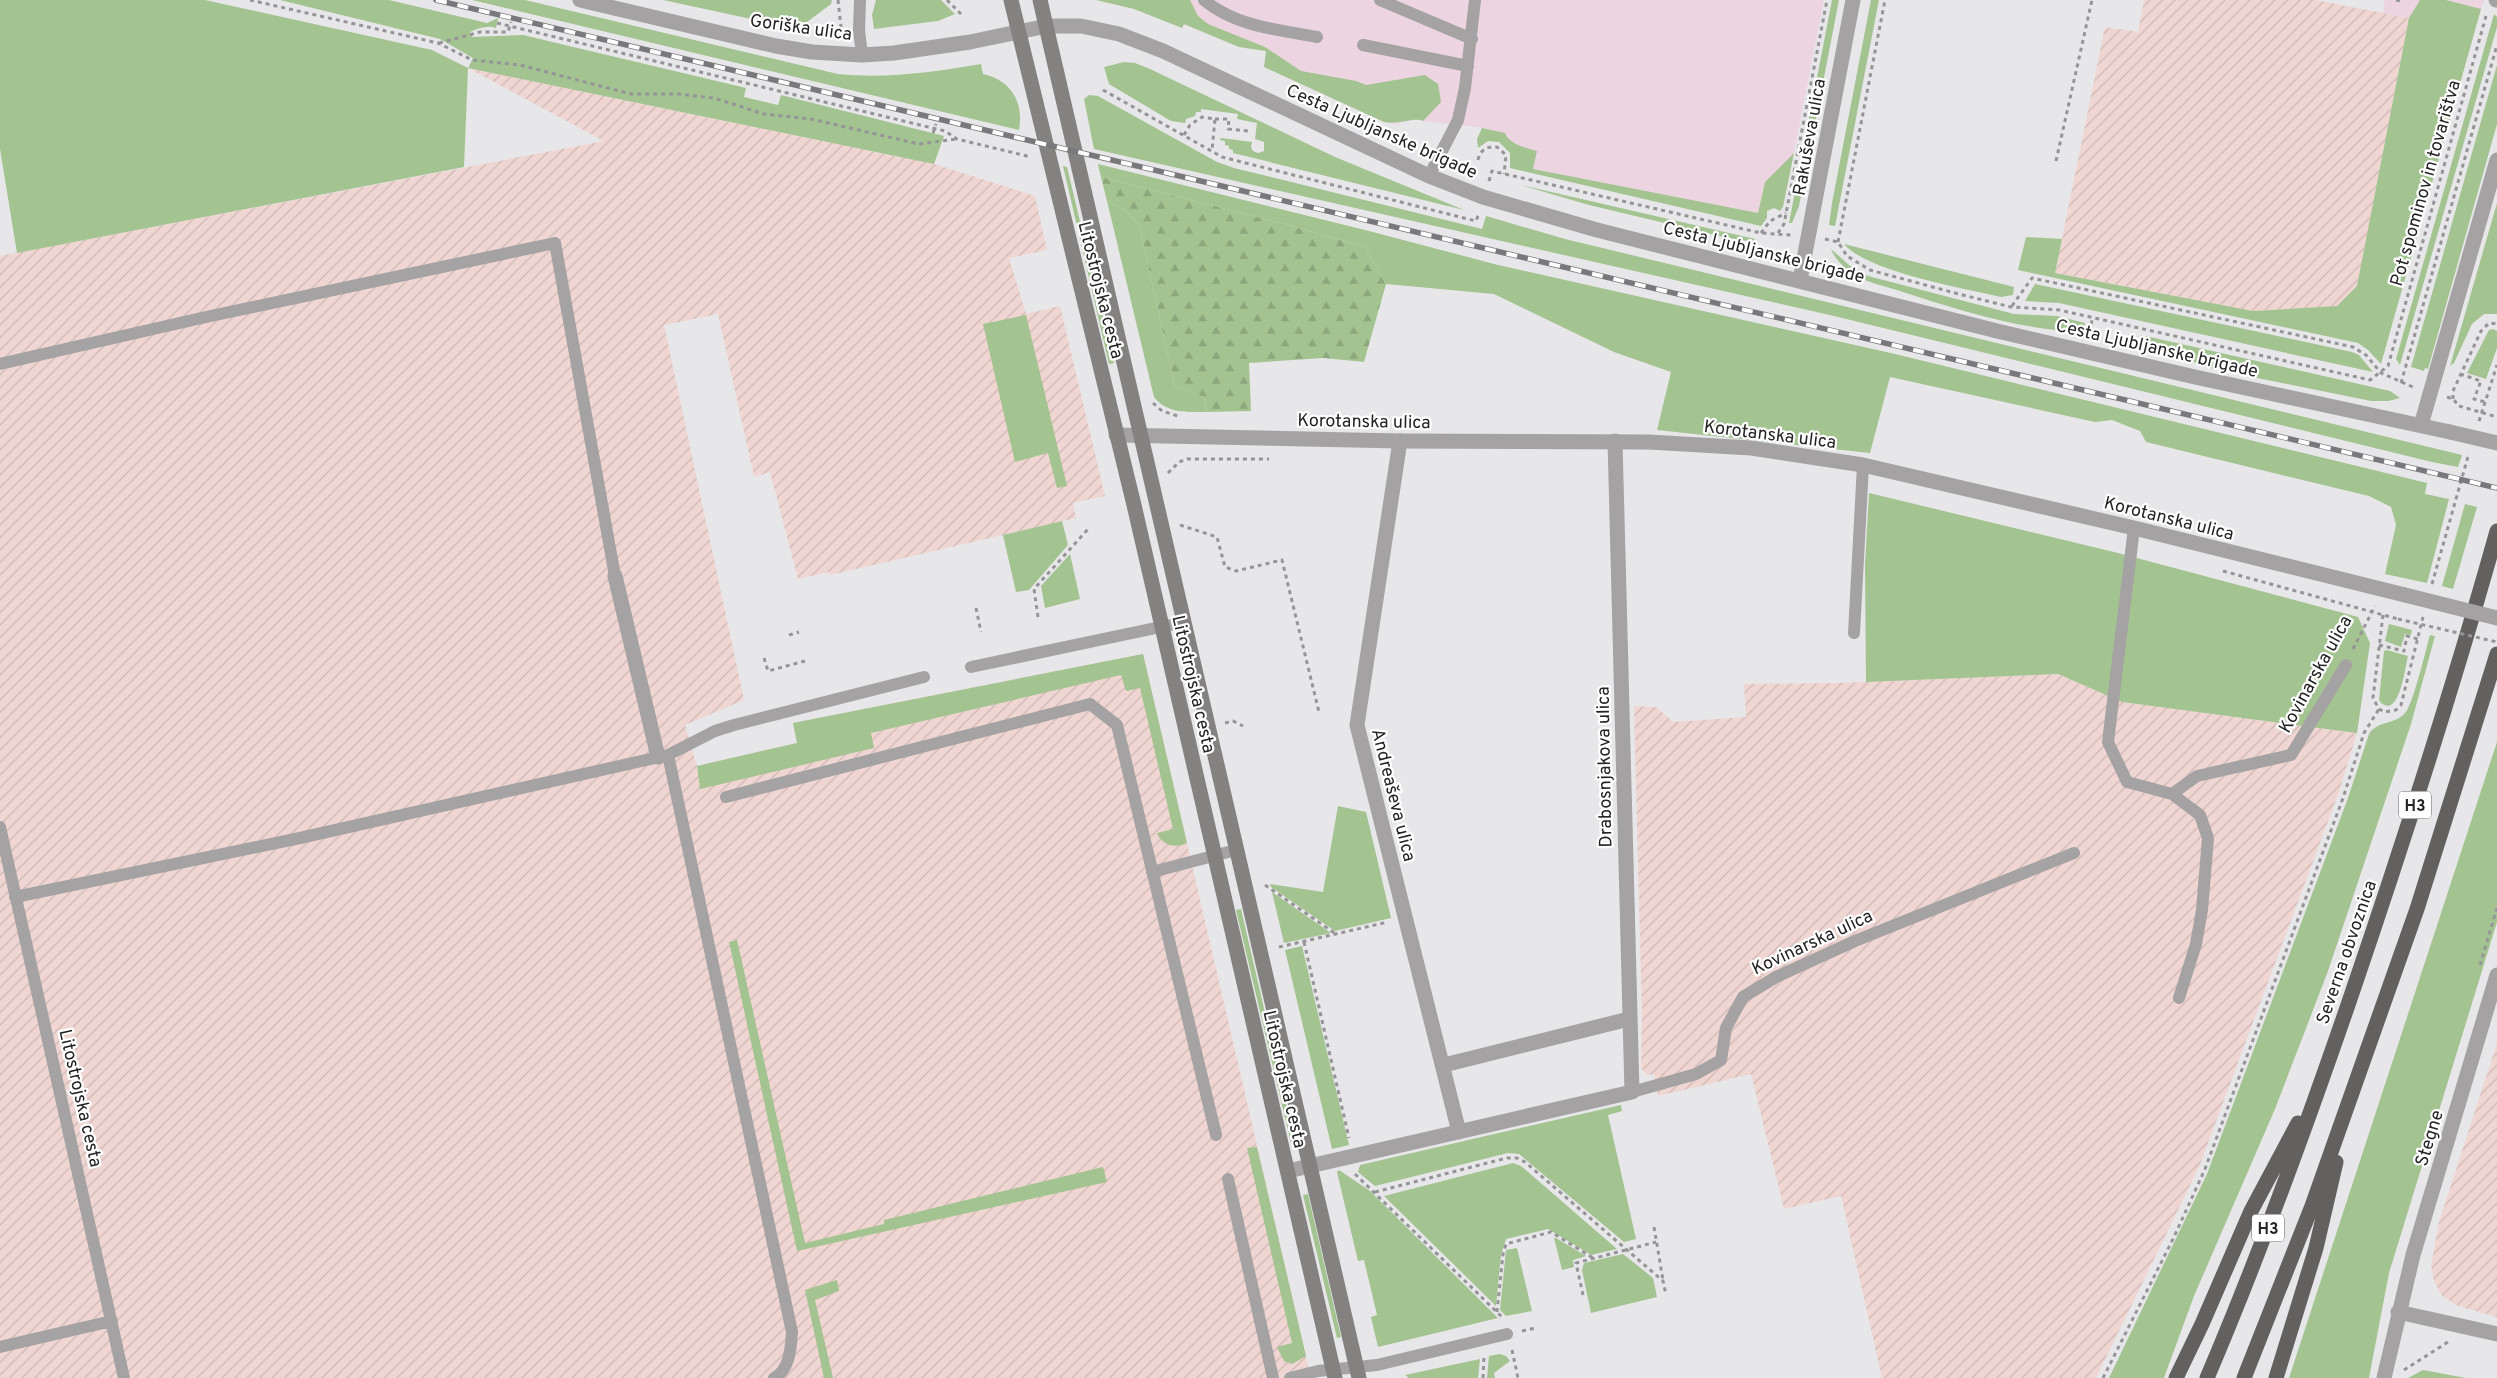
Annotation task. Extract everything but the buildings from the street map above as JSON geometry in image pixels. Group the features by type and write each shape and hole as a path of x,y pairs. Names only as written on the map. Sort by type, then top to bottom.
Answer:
{"highway":[{"name":"Severna obvoznica","path":"2207,1378 2276,1207 2324,1076 2394,871 2497,531"},
{"name":"H3","path":"2244,1378 2312,1206 2417,909 2497,654"},
{"path":"2176,1378 2202,1324 2251,1211 2324,1076"},
{"path":"2276,1378 2316,1248 2352,1095"}],"main road":[{"name":"Litostrojska cesta","path":"1010,0 1162,627 1334,1374"},
{"name":"Litostrojska cesta","path":"1040,0 1358,1372"},
{"path":"1104,382 1128,377"}],"street":[{"name":"Goriška ulica","path":"580,0 776,46 812,52 862,55 894,53 970,42 1018,30"},
{"name":"Rakuševa ulica","path":"1800,280 1853,0"},
{"name":"Cesta Ljubljanske brigade","path":"1018,30 1046,26 1081,26 1119,34 1148,45 1429,176 1483,196 1597,230 2186,375 2497,443"},
{"path":"2421,425 2497,160"},
{"name":"Korotanska ulica","path":"1116,435 1400,441 1615,441 1751,448 1863,465 2134,528 2497,618"},
{"name":"Andreaševa ulica","path":"1400,441 1357,725 1444,1064"},
{"name":"Drabosnjakova ulica","path":"1615,441 1632,1092"},
{"path":"615,576 663,756"},
{"name":"Stegne","path":"2384,1378 2398,1312 2413,1255 2497,975"},
{"path":"1460,1132 1444,1064 1629,1019"},
{"name":"Kovinarska ulica","path":"1288,1171 1632,1092"},
{"path":"2398,1312 2497,1334"}],"lane":[{"path":"860,0 859,30 862,55"},
{"path":"1204,0 1217,10 1241,22 1317,37"},
{"path":"1380,0 1472,39"},
{"path":"1429,176 1458,120 1472,39 1475,0"},
{"path":"1363,45 1468,66"},
{"path":"0,364 206,317 555,243 615,576"},
{"path":"1854,633 1863,465"},
{"path":"2134,528 2108,742 2127,782 2172,794 2200,815 2208,838 2202,910 2196,944 2179,998"},
{"path":"971,667 1184,622"},
{"name":"Kovinarska ulica","path":"2172,794 2197,776 2291,755 2346,665"},
{"path":"15,898 300,838 663,756 715,731 734,725 924,677"},
{"path":"726,797 1090,704 1117,725 1216,1135"},
{"path":"663,756 792,1332 790,1355 779,1376 774,1378"},
{"name":"Litostrojska cesta","path":"0,826 124,1378"},
{"path":"1152,872 1236,850"},
{"name":"Kovinarska ulica","path":"1632,1092 1696,1074 1721,1060 1726,1028 1743,998 1776,977 1855,940 2074,853"},
{"path":"1228,1179 1273,1378"},
{"path":"0,1347 112,1321"},
{"path":"1290,1378 1358,1372 1377,1365 1507,1334"}],"path":[{"path":"250,0 438,43 472,60 520,65 632,94 678,94 714,98 764,114 811,119 919,144 957,139"},
{"path":"838,0 841,30"},
{"path":"947,0 961,14"},
{"name":"Rakuševa ulica","path":"1778,233 1784,224 1828,0"},
{"name":"Cesta Ljubljanske brigade","path":"1885,0 1838,242 1847,256 1870,270 2011,307 2059,310 2370,380 2380,373"},
{"path":"2056,161 2092,0"},
{"path":"2396,0 2402,1"},
{"name":"Pot spominov in tovarištva","path":"2494,4 2388,366 2380,373 2401,383 2497,46"},
{"path":"438,43 480,32 508,32 511,22"},
{"path":"497,23 934,131 945,131 957,139 1034,157"},
{"path":"1103,90 1231,160 1476,221"},
{"path":"1184,136 1190,125 1202,117 1229,119 1228,129 1249,131"},
{"path":"1212,151 1215,119"},
{"path":"934,131 936,124"},
{"path":"1478,160 1480,153 1486,148 1497,147 1506,155 1504,174"},
{"name":"Cesta Ljubljanske brigade","path":"1492,171 1761,233 1778,233"},
{"path":"1761,233 1770,221 1786,213"},
{"path":"2011,307 2032,278 2353,347 2366,355 2380,373"},
{"path":"2089,332 2093,317"},
{"path":"2497,324 2489,323 2483,328 2453,391 2453,399 2459,406 2497,417"},
{"path":"2476,430 2497,365"},
{"path":"2460,374 2480,381 2474,398 2485,402"},
{"path":"2430,591 2470,449"},
{"path":"1177,524 1217,537 1225,567 1236,571 1282,560 1319,712"},
{"path":"1038,617 1034,589 1089,528"},
{"path":"2218,570 2382,616 2497,642"},
{"name":"Kovinarska ulica","path":"2346,665 2371,612 2384,590"},
{"path":"976,608 981,632"},
{"path":"2378,709 2389,712 2401,705 2425,610"},
{"path":"2378,709 2373,698 2382,616"},
{"path":"789,635 799,632"},
{"path":"2379,646 2404,651 2407,636 2418,639"},
{"path":"764,658 768,671 806,661"},
{"path":"2103,1378 2174,1237 2205,1169 2343,798 2364,733 2378,709"},
{"path":"1225,723 1233,721 1243,726"},
{"path":"1264,884 1336,934"},
{"path":"1279,947 1406,918"},
{"path":"1304,942 1346,1158 1375,1192 1502,1318 1518,1378"},
{"path":"1375,1192 1507,1158 1517,1158 1663,1280"},
{"path":"1654,1227 1666,1295"},
{"path":"1498,1313 1502,1254 1506,1244 1551,1232 1593,1258"},
{"path":"1583,1295 1576,1263 1656,1242"}],"shaded area":[{"path":"1178,0 1824,0 1794,153 1765,182 1758,214 1532,169 1537,151 1520,146 1486,128 1423,121 1416,118 1397,124 1384,122 1264,67 1267,51 1239,47 1183,24"},
{"path":"2144,0 2315,0 2409,18 2357,287 2337,306 2253,311 2055,273 2105,27 2138,32"},
{"path":"2385,0 2420,0 2409,18 2383,13"},
{"path":"2446,0 2484,0 2481,9"},
{"path":"468,68 934,164 1035,196 1047,250 1009,258 1026,314 1060,306 1105,496 1073,503 1076,518 830,575 829,572 798,579 770,472 754,477 718,314 664,325 744,700 685,725 697,766 797,743 793,723 1143,654 1311,1378 0,1378 0,256 604,141"},
{"path":"2058,674 2122,702 2357,733 2339,792 2199,1167 2096,1378 1882,1378 1841,1196 1784,1209 1751,1074 1658,1096 1654,1074 1647,1075 1641,1068 1642,1017 1634,706 1656,707 1673,722 1746,717 1744,684 1838,683"},
{"path":"2497,1043 2497,1317 2458,1306 2442,1296 2434,1281 2431,1265 2439,1222"}],"green space":[{"path":"0,0 205,0 432,50 468,68 464,167 17,253 0,149"},
{"path":"280,0 389,0 487,23 498,18 496,28 486,27 477,29 470,32 472,37 523,35 746,88 744,97 778,105 781,95 944,136 934,164 468,68 473,58 440,39"},
{"path":"472,0 525,0 838,74 892,75 981,64 983,74 1001,81 1013,94 1019,110 1019,130"},
{"path":"663,0 832,0 831,4 803,25 765,22"},
{"path":"876,0 941,0 955,14 938,21 874,29 872,15"},
{"path":"1096,0 1190,0 1198,16 1208,24 1265,47 1301,71 1356,81 1366,85 1425,75 1438,84 1441,102 1423,121 1384,122 1264,67 1266,51 1239,47 1184,24 1182,28 1134,9"},
{"path":"1832,0 1839,0 1799,206 1792,223 1789,223"},
{"path":"1871,0 1879,0 1835,226 1829,225 1832,203"},
{"path":"2420,0 2446,0 2481,9 2381,364 2368,350 2358,343 2018,270 2026,237 2062,239 2055,273 2253,311 2337,306 2357,286 2409,18"},
{"path":"2494,14 2497,17 2497,27 2400,365 2396,359"},
{"path":"1124,62 1135,63 1150,69 1335,157 1464,210 1233,153 1229,146 1225,145 1225,141 1220,140 1221,138 1252,142 1251,147 1253,151 1258,153 1264,151 1264,142 1255,139 1257,123 1237,119 1238,114 1201,109 1201,112 1196,112 1195,116 1186,119 1185,123 1171,121 1109,84 1104,67"},
{"path":"2497,65 2497,124 2428,369 2425,368 2424,371 2411,367"},
{"path":"1089,95 1098,96 1217,162 1234,168 1482,229 1486,216 1565,239 2462,455 2458,467 2432,462 1834,316 1094,149 1084,99"},
{"path":"1482,128 1505,133 1514,143 1537,151 1533,169 1758,213 1765,182 1794,153 1783,207 1780,211 1774,208 1767,211 1767,218 1761,226 1510,168 1510,153 1499,142 1488,141 1478,148 1477,139"},
{"path":"1098,164 1498,265 1895,354 2427,483 2425,494 2449,499 2427,583 2385,574 2396,525 2391,507 2369,496 2146,442 2140,431 2112,420 2095,422 1890,377 1870,453 1657,430 1671,372 1614,352 1494,294 1386,284 1365,247 1285,224 1101,177"},
{"path":"1063,166 1067,167 1114,363 1109,364"},
{"path":"1101,177 1285,224 1365,247 1386,284 1364,362 1324,358 1249,363 1251,411 1207,412 1204,397 1175,387 1139,224 1124,209 1107,201"},
{"path":"1521,185 1755,239 1753,241 1736,240 1589,205"},
{"path":"1107,201 1124,209 1139,224 1175,387 1204,397 1207,412 1178,411 1165,407 1154,397"},
{"path":"2497,203 2497,314 2484,314 2472,324 2454,363 2450,366"},
{"path":"1844,244 2014,287 2013,295 2001,297 1917,278 1873,263 1856,254"},
{"path":"1831,249 1849,265 1868,276 2014,314 2057,316 2085,323 2083,332 2036,327 1990,318 1870,282 1858,277 1847,269 1837,260"},
{"path":"2035,284 2352,352 2359,355 2373,372 2059,303 2025,301"},
{"path":"1026,315 1067,486 1057,488 1048,453 1015,462 983,324"},
{"path":"2489,330 2497,331 2497,348 2486,379 2467,373"},
{"path":"2141,335 2390,391 2400,398 2388,401 2371,401 2213,369 2139,342"},
{"path":"1869,493 2118,553 2358,617 2370,643 2357,733 2122,702 2058,674 1866,682 1865,565"},
{"path":"2465,504 2477,507 2453,589 2442,586"},
{"path":"1062,521 1068,545 1029,590 1016,592 1003,535"},
{"path":"1070,554 1080,599 1045,608 1041,586"},
{"path":"2389,624 2412,630 2411,635 2405,634 2401,647 2385,641"},
{"path":"2430,635 2435,636 2411,724 2328,971 2275,1109 2194,1296 2164,1378 2109,1378 2207,1174 2348,798 2369,734 2377,726 2401,717 2405,713 2415,688"},
{"path":"2387,650 2408,656 2399,692 2396,699 2388,706 2382,704 2379,700 2384,651"},
{"path":"1143,654 1187,843 1182,845 1169,845 1157,833 1173,829 1140,688 1126,691 1121,675 871,733 874,748 700,789 697,766 797,743 793,723"},
{"path":"2497,742 2497,922 2389,1273 2369,1378 2289,1378"},
{"path":"1338,806 1366,812 1391,918 1335,931 1271,887 1270,884 1323,892"},
{"path":"1272,892 1331,933 1284,943"},
{"path":"1241,909 1295,1142 1291,1143 1236,910"},
{"path":"737,940 805,1243 884,1224 884,1220 1103,1167 1107,1182 797,1251 729,942"},
{"path":"1302,946 1349,1145 1332,1149 1285,950"},
{"path":"1621,1105 1622,1111 1608,1115 1636,1239 1624,1242 1519,1154 1508,1153 1375,1186 1358,1172 1360,1165"},
{"path":"1257,1147 1306,1356 1292,1364 1284,1361 1277,1347 1292,1343 1247,1148"},
{"path":"1513,1163 1521,1166 1617,1249 1591,1255 1548,1229 1506,1239 1501,1255 1496,1306 1384,1196"},
{"path":"1339,1170 1370,1191 1498,1318 1378,1347 1371,1317 1377,1315 1364,1260 1358,1261 1337,1172"},
{"path":"1308,1194 1341,1337 1337,1338 1303,1195"},
{"path":"1554,1238 1586,1256 1573,1260 1574,1267 1562,1270"},
{"path":"1517,1248 1532,1311 1506,1316 1500,1310 1506,1250"},
{"path":"1623,1254 1653,1278 1657,1297 1591,1313 1582,1270 1584,1263"},
{"path":"837,1280 839,1291 815,1300 833,1378 824,1378 805,1290"},
{"path":"1500,1354 1506,1356 1510,1361 1494,1373 1495,1378 1487,1378 1489,1356"},
{"path":"1480,1359 1478,1378 1409,1378 1405,1375"},
{"path":"2423,1370 2466,1378 2408,1378"}],"railway":[{"path":"436,0 2497,488"}]}
